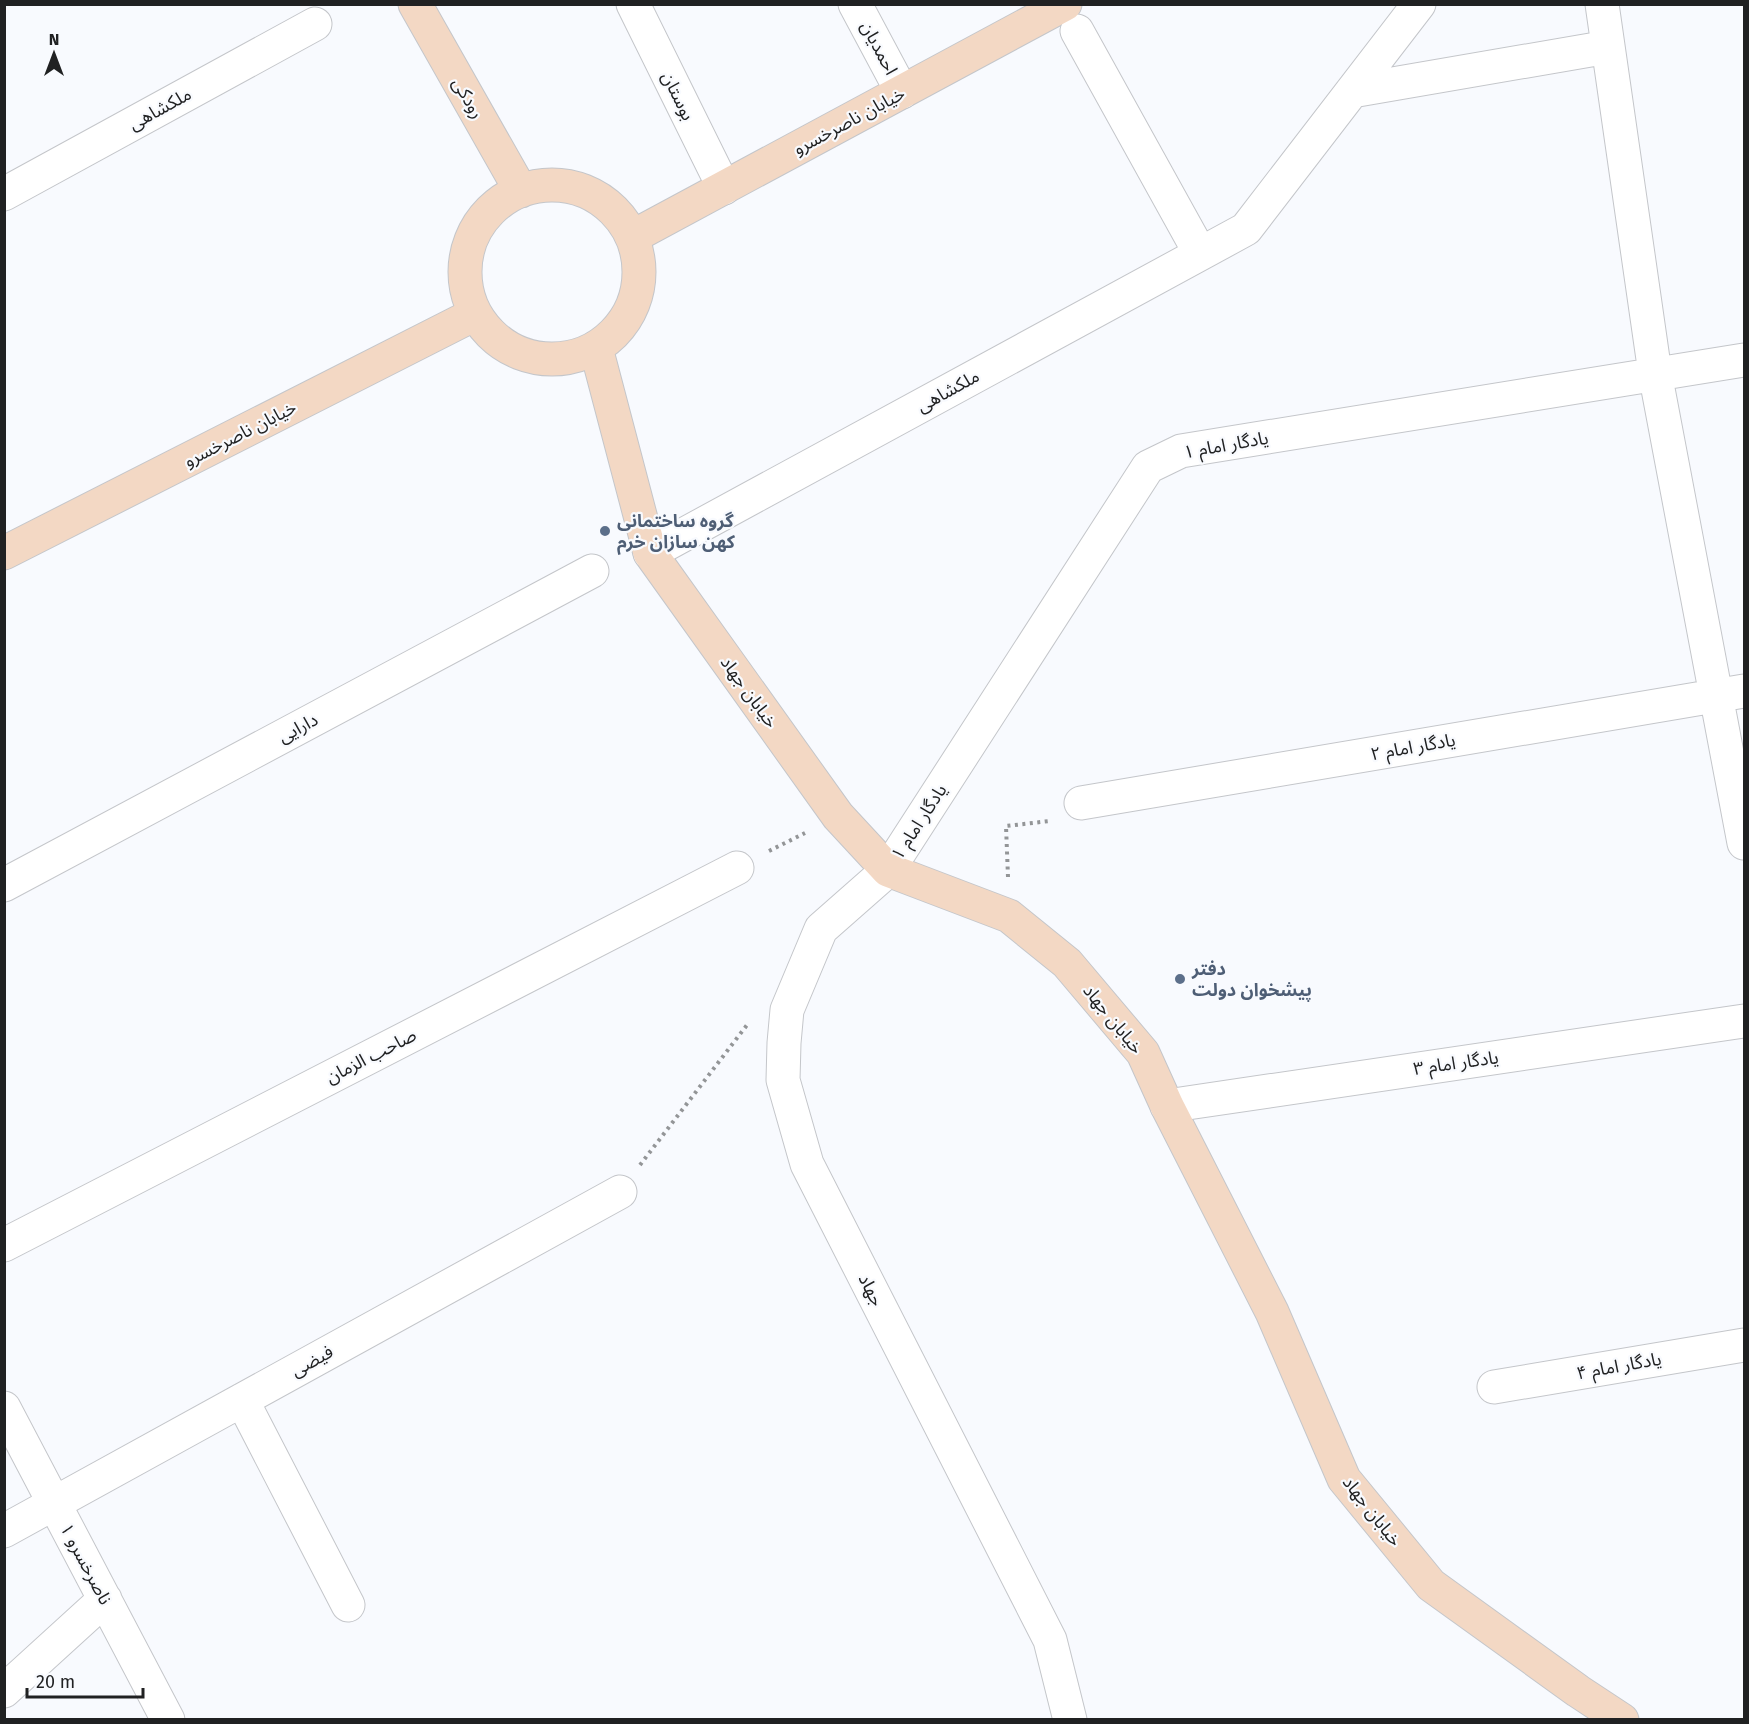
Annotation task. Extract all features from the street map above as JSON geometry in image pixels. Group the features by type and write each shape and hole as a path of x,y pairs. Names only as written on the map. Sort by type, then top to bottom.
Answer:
{"main road":[{"name":"رودکی","path":"415,4 522,191"},
{"name":"خیابان ناصرخسرو","path":"632,237 902,93 1065,12"},
{"path":"547,186 574,188 598,198 618,215 632,237 639,262 639,287 631,312 616,332 596,348 570,357 542,359 516,352 493,336 476,314 466,286 466,257 477,228 496,206 522,191 547,186"},
{"name":"خیابان ناصرخسرو","path":"4,553 476,314"},
{"name":"خیابان جهاد","path":"596,348 650,553 838,816 888,870 1009,916 1067,963 1143,1053 1167,1106 1272,1312 1344,1479 1431,1585 1578,1691 1622,1719"}],"street":[{"name":"بوستان","path":"633,4 724,188"},
{"name":"احمدیان","path":"855,4 902,93"},
{"path":"1352,91 1419,4"},
{"path":"1602,4 1655,374 1730,693 1744,843"},
{"path":"1065,12 1200,253"},
{"name":"ملکشاهی","path":"4,194 315,24"},
{"path":"1352,91 1608,46"},
{"name":"ملکشاهی","path":"650,553 1246,228 1352,91"},
{"name":"یادگار امام ۱","path":"888,870 1148,467 1181,451 1744,360"},
{"name":"دارایی","path":"4,885 592,572"},
{"name":"یادگار امام ۲","path":"1081,803 1730,693"},
{"name":"صاحب الزمان","path":"4,1245 737,868"},
{"name":"جهاد","path":"888,870 821,929 787,1010 783,1080 807,1164 1050,1640 1070,1719"},
{"name":"یادگار امام ۳","path":"1167,1106 1744,1021"},
{"name":"فیضی","path":"4,1531 620,1191"},
{"name":"یادگار امام ۴","path":"1494,1387 1744,1345"},
{"path":"242,1400 348,1605"},
{"name":"ناصرخسرو ۱","path":"4,1408 168,1719"},
{"path":"4,1691 105,1599"}],"path":[{"path":"1009,916 1006,826 1084,817 1081,803"},
{"path":"737,868 838,816"},
{"path":"620,1191 749,1023"}],"place":[{"name":"گروه ساختمانی کهن سازان خرم","path":"605,531"},
{"name":"دفتر پیشخوان دولت","path":"1180,979"}]}
